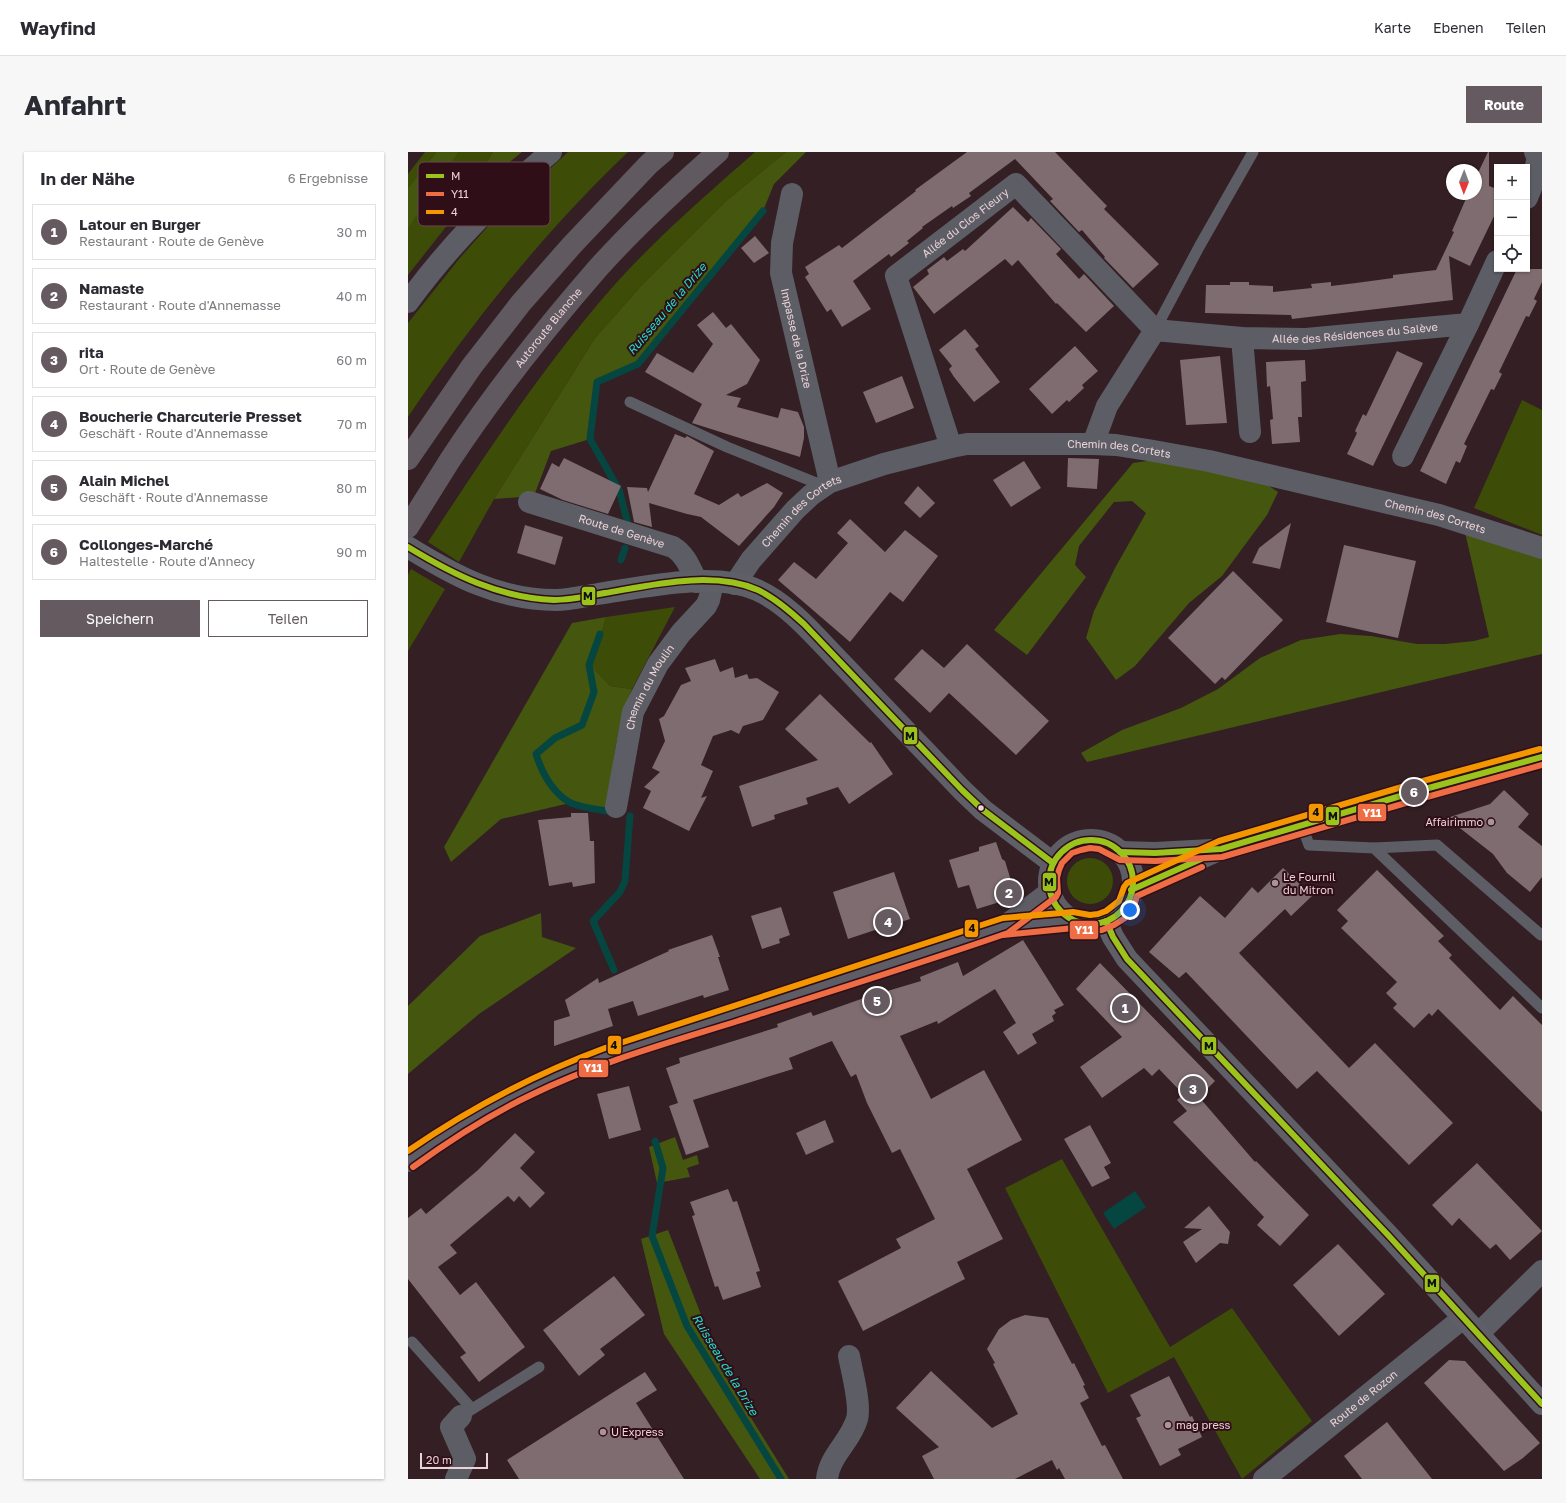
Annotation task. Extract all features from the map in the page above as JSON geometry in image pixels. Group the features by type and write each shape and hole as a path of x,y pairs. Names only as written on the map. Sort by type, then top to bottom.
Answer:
{"highway":[{"path":"408,459 472,366 520,303 572,245 663,152"},
{"name":"Autoroute Blanche","path":"408,527 450,460 498,392 550,325 599,268 674,190 718,152"}],"main road":[{"path":"1131,890 1221,850 1414,792 1542,757"},
{"path":"1084,840 1096,840 1106,843 1120,852 1127,860 1131,870 1132,880 1128,900 1115,916 1095,923 1084,923 1074,920 1059,909 1050,892 1049,877 1053,863 1059,854 1068,846 1084,840"},
{"path":"1120,852 1156,853 1221,850"},
{"path":"1004,926 1050,892"},
{"path":"408,1161 447,1133 496,1104 527,1088 577,1066 648,1041 1004,926 1074,920"}],"street":[{"path":"540,162 551,152"},
{"path":"1530,190 1538,158 1535,152"},
{"name":"Allée du Clos Fleury","path":"951,447 896,276 1016,184 1155,330"},
{"name":"Impasse de la Drize","path":"792,194 782,243 781,273 827,484"},
{"path":"408,302 448,253 473,226"},
{"path":"1403,456 1494,268"},
{"name":"Allée des Résidences du Salève","path":"1155,330 1242,338 1306,338 1468,324"},
{"path":"1093,444 1107,406 1155,330"},
{"path":"1242,338 1250,432"},
{"name":"Chemin des Cortets","path":"735,584 751,560 810,494 827,484 864,469 967,444 1116,445 1209,461 1439,515 1542,548"},
{"name":"Route de Genève","path":"529,502 673,547 680,551 705,582"},
{"path":"408,547 445,570 498,592 524,598 544,600 572,599 636,588 705,582 735,584 757,590 768,596 801,622 983,810 1053,863"},
{"name":"Chemin du Moulin","path":"616,807 633,712 658,664 680,633 706,606 709,600 705,582"},
{"path":"1106,920 1113,936 1127,959 1388,1235 1542,1404"},
{"path":"1478,1334 1542,1271"},
{"name":"Route de Rozon","path":"1264,1479 1463,1318"},
{"path":"827,1479 829,1468 855,1425 858,1414 858,1404 849,1356"},
{"path":"456,1479 465,1459 451,1427 467,1413"}],"lane":[{"path":"1155,330 1199,247 1253,152"},
{"path":"630,402 727,447 827,484"},
{"path":"1302,826 1309,845 1374,848 1437,845 1542,934"},
{"path":"1374,848 1542,1008"},
{"path":"412,1342 467,1413 539,1367"}],"green space":[{"path":"425,152 493,152 487,162 418,162 418,226 447,226 408,275 408,174"},
{"path":"437,152 458,152 452,162 429,162"},
{"path":"493,152 522,152 510,162 487,162"},
{"path":"568,152 628,152 568,213 511,278 432,382 408,417 408,323 459,259 488,226 550,226 550,169"},
{"path":"755,152 786,152 726,201 641,286 595,338 494,499 459,562 428,542 538,381 610,290 680,219"},
{"path":"786,152 806,152 774,184 763,211 638,364 597,382 590,439 551,451 534,496 494,499 595,338 641,286 726,201"},
{"path":"418,176 418,213 408,228 408,189"},
{"path":"1522,400 1542,410 1542,535 1474,508"},
{"path":"1154,460 1258,479 1278,492 1267,515 1222,576 1189,603 1135,666 1116,680 1086,638 1094,611 1115,568 1146,513 1132,501 1114,502 1079,546 1075,565 1086,577 1027,655 994,630 1133,463"},
{"path":"1464,528 1542,556 1542,654 1087,762 1081,753 1122,730 1181,708 1218,689 1260,658 1301,640 1340,634 1371,636 1417,644 1445,644 1474,641 1489,637"},
{"path":"411,569 445,589 408,651 408,575"},
{"path":"675,607 632,689 610,686 592,667 606,617"},
{"path":"606,617 592,667 610,686 632,689 626,703 618,733 606,811 570,803 501,819 451,862 444,847 572,623"},
{"path":"1085,858 1095,858 1103,862 1109,868 1113,876 1113,886 1109,894 1103,900 1095,904 1085,904 1077,900 1071,894 1067,886 1067,876 1071,868 1077,862"},
{"path":"541,913 542,937 576,948 479,1014 408,1074 408,1006 480,936"},
{"path":"675,1137 683,1160 697,1155 699,1164 687,1168 690,1177 657,1183 649,1147"},
{"path":"1062,1159 1170,1347 1232,1308 1312,1421 1242,1479 1174,1357 1108,1393 1005,1188"},
{"path":"668,1230 725,1376 789,1479 760,1479 664,1334 641,1239"}],"water":[{"path":"1135,1191 1146,1207 1114,1229 1103,1213"}],"building":[{"path":"967,152 1055,152 1107,206 1104,209 1159,264 1133,288 1104,258 1105,257 1082,230 1079,232 1050,201 1053,199 1015,159 969,193 971,196 953,208 952,206 922,227 923,228 907,241 909,243 891,257 889,254 853,281 871,309 842,327 831,309 827,312 805,277 809,274 805,267 839,245 842,248 916,191 915,190"},
{"path":"1489,152 1489,186 1494,188 1494,216 1470,266 1449,256 1453,300 1292,319 1291,315 1205,313 1206,285 1230,285 1230,282 1249,282 1249,285 1273,286 1273,292 1312,288 1311,284 1331,282 1331,286 1393,278 1393,275 1436,270 1454,232 1452,231 1465,200 1482,200 1482,164"},
{"path":"1013,207 1028,222 1031,218 1061,249 1056,254 1079,279 1084,274 1114,306 1086,332 1057,303 1056,304 1018,260 1012,266 1005,259 934,314 913,287 929,274 927,270 944,257 947,261 963,249 965,251"},
{"path":"755,236 769,253 754,263 741,248"},
{"path":"1530,269 1542,269 1542,282 1534,299 1537,301 1529,317 1526,316 1499,372 1502,374 1494,390 1491,389 1464,444 1467,446 1460,463 1456,461 1446,484 1420,471 1516,272 1530,272"},
{"path":"713,312 726,328 731,324 760,360 747,384 726,395 741,398 737,407 778,418 781,408 798,412 804,427 804,438 800,457 692,423 702,404 645,372 657,353 693,373 713,344 697,325"},
{"path":"965,329 979,346 975,349 1000,382 974,402 954,377 949,369 952,366 939,350"},
{"path":"1075,346 1098,371 1082,385 1084,388 1069,402 1067,400 1052,414 1029,389"},
{"path":"1397,351 1423,363 1373,466 1347,454 1357,433 1355,431 1363,414 1366,416"},
{"path":"1220,356 1227,423 1186,425 1180,360"},
{"path":"1305,360 1306,381 1301,382 1302,417 1298,417 1300,442 1272,444 1270,420 1273,419 1270,386 1267,387 1266,362"},
{"path":"902,376 914,408 876,423 863,392"},
{"path":"675,434 685,438 687,436 714,451 694,494 719,505 738,493 741,497 767,483 783,493 774,507 739,546 701,517 649,503 652,527 634,522 627,487 647,488 648,492"},
{"path":"564,458 621,486 608,514 563,500 540,489 552,463 559,467"},
{"path":"1068,458 1099,459 1097,489 1067,487"},
{"path":"1024,461 1041,488 1011,507 993,480"},
{"path":"918,486 935,503 920,518 904,503"},
{"path":"850,519 885,552 905,530 938,556 903,602 890,592 850,642 778,580 794,562 816,579 848,543 837,533"},
{"path":"1291,523 1280,569 1252,563 1259,548"},
{"path":"525,525 563,537 555,565 517,553"},
{"path":"1344,545 1416,561 1398,638 1326,622"},
{"path":"1233,571 1283,620 1225,680 1222,677 1215,684 1168,638"},
{"path":"967,644 1049,721 1016,755 949,693 930,713 894,679 922,649 944,668"},
{"path":"715,659 720,672 733,667 735,678 747,674 749,679 757,678 779,692 763,720 743,726 739,734 731,730 713,736 701,765 713,771 701,798 707,796 689,831 643,808 651,791 644,787 660,772 652,768 665,741 659,719 664,716 681,685 691,681 685,668"},
{"path":"820,694 870,743 871,742 893,774 849,804 838,787 806,798 808,804 774,815 775,819 752,827 739,786 818,760 785,729"},
{"path":"1504,790 1529,814 1518,827 1542,846 1542,877 1530,892 1507,873 1493,854 1447,818 1490,804"},
{"path":"571,813 588,813 590,841 594,841 595,883 573,887 572,882 549,886 538,820 571,817"},
{"path":"996,842 1002,859 1005,861 1016,897 977,909 969,885 958,888 949,860 979,851 979,847"},
{"path":"1283,868 1312,896 1291,916 1285,909 1239,953 1349,1068 1375,1043 1453,1123 1409,1165 1317,1071 1297,1089 1186,972 1179,978 1149,952 1200,896 1225,918 1252,887 1258,893"},
{"path":"1377,870 1444,936 1438,941 1452,955 1449,958 1500,1010 1513,996 1542,1025 1542,1112 1438,1009 1432,1016 1429,1013 1414,1028 1393,1008 1397,1004 1386,993 1397,982 1341,928 1348,921 1337,910"},
{"path":"894,872 910,919 901,922 901,925 879,932 878,929 848,939 833,892"},
{"path":"781,907 790,935 779,939 780,943 762,949 751,916"},
{"path":"712,935 729,990 704,998 703,995 638,1016 633,1001 608,1009 613,1026 554,1046 554,1021 570,1016 565,1000 598,978 599,983 669,951 668,950"},
{"path":"1023,940 1064,1005 1054,1010 1056,1013 1052,1016 1054,1021 1032,1034 1037,1043 1018,1055 1003,1032 1016,1023 995,989 938,1024 937,1021 900,1036 931,1099 984,1070 1022,1140 967,1169 1003,1239 957,1262 965,1279 863,1331 838,1281 901,1248 896,1239 935,1219 900,1149 892,1153 867,1103 856,1074 851,1077 832,1041 789,1058 793,1069 693,1100 709,1147 686,1155 669,1106 678,1103 666,1068 680,1063 679,1058 778,1027 777,1024 811,1012 813,1016 864,998 921,981 920,977 958,962 963,976"},
{"path":"1100,963 1215,1081 1199,1097 1255,1162 1256,1161 1309,1215 1280,1246 1257,1225 1264,1217 1173,1122 1187,1111 1177,1100 1183,1094 1159,1069 1152,1076 1144,1068 1102,1098 1080,1067 1122,1037 1076,989"},
{"path":"629,1086 641,1130 609,1139 597,1094"},
{"path":"825,1120 834,1142 806,1155 796,1133"},
{"path":"1090,1125 1111,1163 1104,1167 1110,1178 1092,1187 1064,1139"},
{"path":"515,1133 535,1152 520,1168 545,1193 530,1208 519,1196 514,1202 508,1196 450,1245 457,1253 438,1267 460,1295 476,1282 525,1347 479,1382 460,1357 466,1353 408,1279 408,1218 421,1208 426,1214 478,1170"},
{"path":"1477,1163 1542,1231 1510,1260 1496,1244 1490,1249 1459,1218 1452,1226 1432,1205"},
{"path":"728,1189 733,1202 737,1201 760,1271 756,1272 761,1287 723,1300 718,1286 715,1287 692,1216 695,1215 690,1202"},
{"path":"1209,1206 1230,1232 1228,1244 1220,1243 1196,1263 1183,1242 1202,1229 1184,1228"},
{"path":"1338,1244 1385,1294 1339,1336 1293,1285"},
{"path":"614,1276 645,1315 600,1349 605,1355 579,1376 543,1330"},
{"path":"1025,1315 1048,1318 1072,1364 1074,1363 1085,1385 1083,1386 1089,1398 1080,1403 1102,1446 1105,1445 1123,1479 1065,1479 1059,1468 1057,1470 1052,1460 1015,1479 934,1479 922,1456 939,1447 896,1408 931,1371 992,1428 1018,1414 987,1349 999,1329 1011,1320"},
{"path":"1449,1360 1465,1361 1540,1443 1523,1458 1504,1471 1424,1383"},
{"name":"U Express","path":"645,1372 657,1390 636,1403 684,1479 519,1479 507,1460"},
{"name":"mag press","path":"1169,1376 1202,1437 1178,1449 1181,1455 1160,1466 1136,1418 1141,1416 1130,1395"},
{"path":"1387,1422 1432,1479 1362,1479 1344,1456"}],"waterway":[{"name":"Ruisseau de la Drize","path":"628,524 619,490 590,439 597,382 638,364 763,211"},
{"path":"621,560 625,548"},
{"name":"Ruisseau de la Drize","path":"600,634 589,665 594,692 582,725 555,738 536,754 548,781 563,798 577,805 606,811"},
{"name":"Ruisseau de la Drize","path":"614,970 593,921 620,892 625,881 630,816"},
{"name":"Ruisseau de la Drize","path":"655,1141 663,1168 652,1236 687,1326 781,1479"}],"transit line":[{"name":"M","path":"408,547 460,576 496,590 534,598 554,600 580,598 662,583 702,580 740,584 758,590 782,605 804,624 962,790 983,810 1053,863"},
{"name":"4","path":"408,1151 431,1135 479,1106 553,1069 605,1048 1003,918 1073,912 1090,915 1098,914 1106,911 1119,901 1127,883 1219,841 1412,784 1540,749"},
{"name":"M","path":"1120,852 1155,853 1221,849 1414,792 1542,757"},
{"name":"Y11","path":"413,1167 485,1119 531,1095 581,1073 633,1054 873,978 1008,933 1056,897 1058,893 1057,878 1059,870 1062,863 1072,853 1090,848 1099,849 1120,860 1155,861 1222,857 1542,765"},
{"name":"M","path":"1091,840 1107,843 1114,847 1126,859 1130,866 1133,882 1130,898 1126,905 1114,917 1107,921 1091,924 1075,921 1068,917 1056,905 1052,898 1049,882 1052,866 1056,859 1068,847 1075,843 1091,840"},
{"name":"M","path":"1131,890 1201,859"},
{"name":"Y11","path":"1003,935 1074,928 1089,931 1102,930 1125,918 1133,909 1137,896 1202,867"},
{"name":"M","path":"1106,921 1113,937 1127,959 1388,1235 1542,1404"}],"place":[{"name":"Collonges-Marché","path":"1414,792"},
{"name":"Affairimmo","path":"1491,822"},
{"name":"Le Fournil du Mitron","path":"1275,883"},
{"name":"Namaste","path":"1009,893"},
{"name":"Boucherie Charcuterie Presset","path":"888,922"},
{"name":"Alain Michel","path":"877,1001"},
{"name":"Latour en Burger","path":"1125,1008"},
{"name":"rita","path":"1193,1089"},
{"name":"mag press","path":"1168,1425"},
{"name":"U Express","path":"603,1432"}]}
